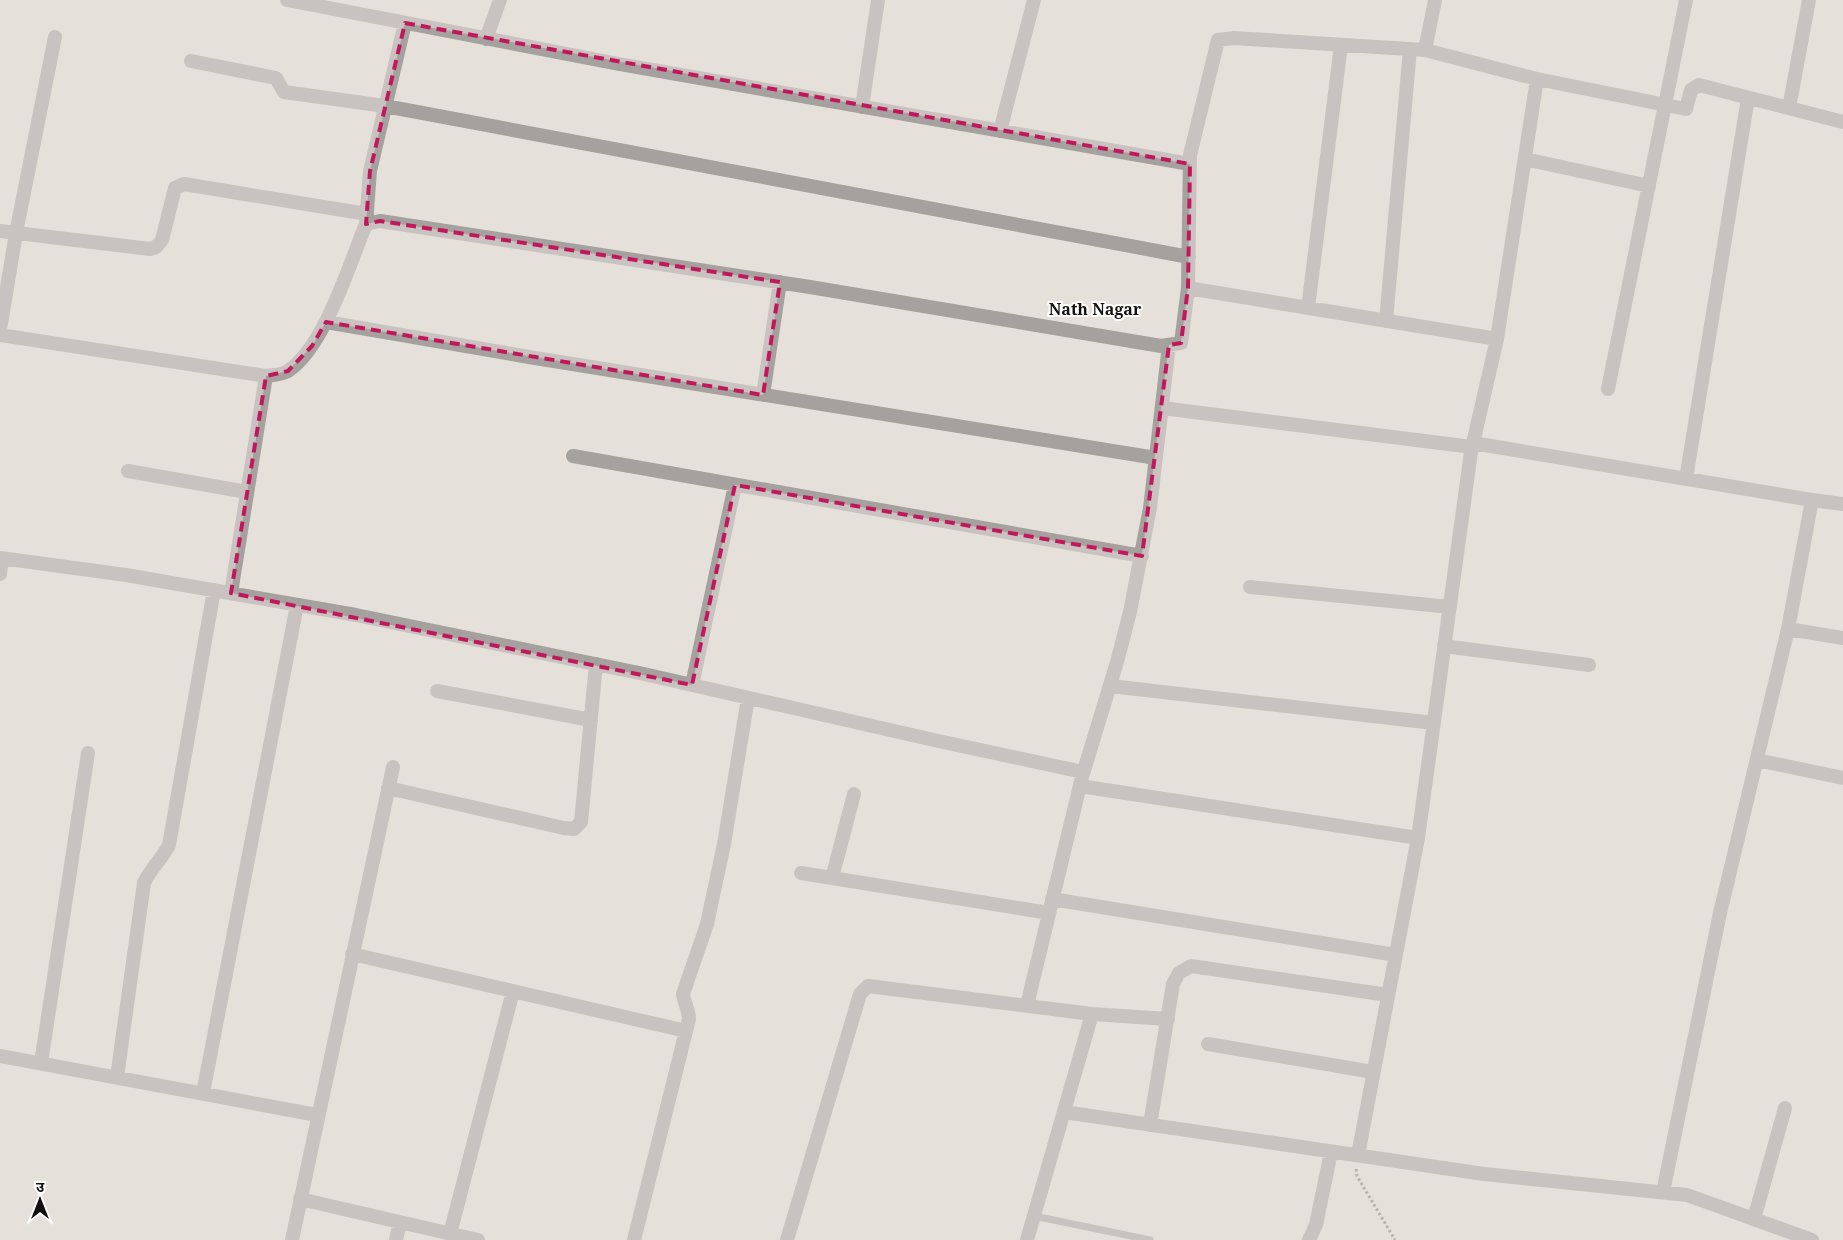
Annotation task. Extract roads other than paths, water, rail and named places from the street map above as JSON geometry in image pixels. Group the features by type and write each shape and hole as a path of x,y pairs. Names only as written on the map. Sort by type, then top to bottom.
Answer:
{"street":[{"path":"287,0 619,64 1190,164"},
{"path":"486,38 500,0"},
{"path":"862,107 878,0"},
{"path":"1000,131 1034,0"},
{"path":"1425,50 1435,0"},
{"path":"1608,389 1686,0"},
{"path":"1789,108 1809,0"},
{"path":"0,335 266,376 278,375 288,371 312,346 326,322 366,219 370,171 405,23"},
{"path":"0,330 16,233 55,37"},
{"path":"0,231 150,249 156,247 162,240 175,188 184,184 366,219 780,282 1162,346 1181,343 1188,288 1190,154 1218,40 1234,38 1425,50 1537,79 1686,109 1691,90 1699,85 1843,122"},
{"path":"1308,308 1341,45"},
{"path":"1386,321 1410,49"},
{"path":"191,61 276,78 284,92 385,106 1189,257"},
{"path":"1358,1155 1418,838 1473,445 1496,339 1537,79"},
{"path":"1686,479 1748,98"},
{"path":"1524,159 1649,186"},
{"path":"764,395 780,282"},
{"path":"1188,288 1496,339"},
{"path":"326,322 529,358 1156,458"},
{"path":"1027,1005 1082,779 1130,612 1150,508 1169,345"},
{"path":"231,593 266,376"},
{"path":"1162,408 1473,445 1843,504"},
{"path":"573,456 1142,556"},
{"path":"128,471 247,492"},
{"path":"692,685 735,485"},
{"path":"1663,1192 1720,913 1788,629 1812,500"},
{"path":"0,574 1,558 126,574 356,615 692,685 1082,779 1418,838"},
{"path":"1250,587 1450,607"},
{"path":"116,1077 144,884 148,874 162,858 169,845 214,590"},
{"path":"203,1092 297,605"},
{"path":"1788,629 1843,638"},
{"path":"1444,646 1589,665"},
{"path":"388,788 574,829 581,822 596,664"},
{"path":"1110,686 1434,723"},
{"path":"437,690 591,720"},
{"path":"634,1240 686,1031 689,1012 683,994 707,924 724,844 748,698"},
{"path":"41,1063 88,753"},
{"path":"1757,760 1842,774"},
{"path":"292,1240 317,1115 393,767"},
{"path":"832,878 854,794"},
{"path":"801,873 1396,955"},
{"path":"352,954 686,1031"},
{"path":"1150,1125 1173,984 1179,973 1191,966 1388,995"},
{"path":"787,1240 860,994 868,986 1092,1014 1168,1019"},
{"path":"450,1234 514,991"},
{"path":"1027,1240 1092,1014"},
{"path":"1208,1044 1373,1072"},
{"path":"0,1056 203,1092 317,1115"},
{"path":"1754,1219 1785,1108"},
{"path":"1064,1112 1484,1174 1687,1195 1812,1240"},
{"path":"1309,1240 1316,1225 1331,1152"},
{"path":"300,1199 478,1240"},
{"path":"396,1240 400,1222"}],"lane":[{"path":"1034,1216 1150,1240"}],"district":[{"name":"Nath Nagar","path":"1095,309"}]}
